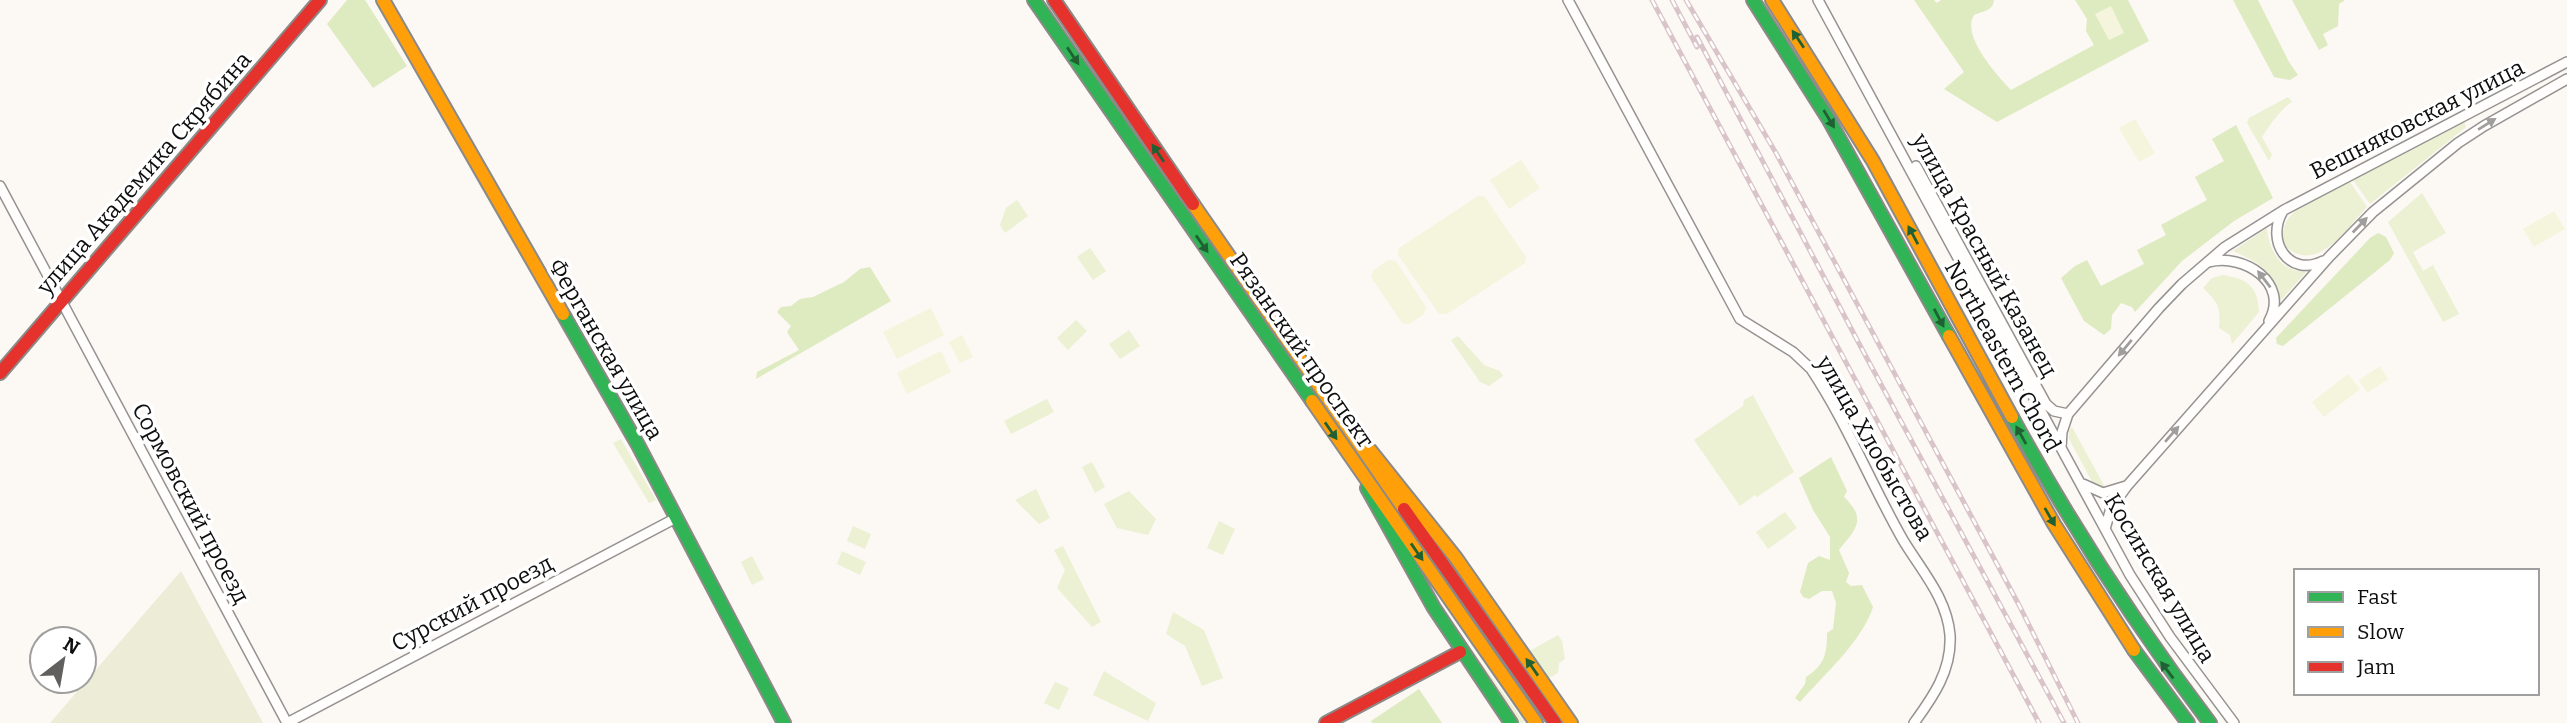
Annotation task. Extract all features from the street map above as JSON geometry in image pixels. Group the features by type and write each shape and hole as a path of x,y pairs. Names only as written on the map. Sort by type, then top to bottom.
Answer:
{"main road":[{"name":"улица Академика Скрябина","path":"0,373 320,0"},
{"name":"Ферганская улица","path":"383,0 638,445 784,723"},
{"name":"Рязанский проспект","path":"1034,0 1536,723"},
{"name":"Рязанский проспект","path":"1054,0 1321,391 1555,723"},
{"name":"Northeastern Chord","path":"1753,0 1852,158 1981,397 2089,583 2149,674 2188,723"},
{"name":"Northeastern Chord","path":"1772,0 1816,66 1873,161 2027,446 2110,587 2147,642 2210,723"},
{"path":"1321,391 1456,558 1571,723"},
{"path":"1350,456 1402,557 1460,652 1511,723"},
{"path":"1326,723 1460,652"}],"street":[{"name":"улица Хлобыстова","path":"1568,0 1740,319 1793,352 1811,369 1903,540 1938,597 1950,634 1949,658 1937,689 1914,723"},
{"name":"улица Красный Казанец","path":"1818,0 2082,484"},
{"name":"Вешняковская улица","path":"2061,448 2062,432 2068,414 2159,308 2233,241 2284,210 2567,62"},
{"name":"Вешняковская улица","path":"2105,529 2111,509 2127,486 2329,257 2393,194 2458,143 2567,79"},
{"name":"улица Красный Казанец","path":"1888,127 1900,139 1920,174 2046,404 2054,411 2068,414"},
{"name":"Сормовский проезд","path":"0,186 287,723"},
{"path":"2284,210 2276,228 2276,240 2281,252 2290,260 2311,266 2329,257"},
{"name":"Вешняковская улица","path":"2206,263 2222,258 2243,262 2255,268 2270,285 2275,307 2272,317 2258,337"},
{"path":"2082,484 2103,493 2127,486"},
{"name":"Косинская улица","path":"2082,484 2130,575 2202,683 2234,723"},
{"name":"Сурский проезд","path":"287,723 676,518"}],"green space":[{"path":"347,0 365,0 407,66 373,88 327,24"},
{"path":"1914,0 1934,0 1937,3 1941,0 1994,0 1990,9 1974,15 1972,33 1982,55 2011,90 2094,45 2086,31 2087,19 2075,0 2128,0 2149,41 1997,122 1944,89 1964,72"},
{"path":"2233,0 2258,0 2298,75 2290,80 2274,77"},
{"path":"2292,0 2345,0 2339,4 2338,26 2323,34 2328,45 2319,50"},
{"path":"2111,6 2124,33 2109,40 2095,14"},
{"path":"2288,97 2292,102 2262,137 2272,155 2269,161 2247,123 2249,118"},
{"path":"2135,119 2155,153 2139,162 2119,128"},
{"path":"2403,120 2408,123 2343,157 2340,155 2341,151"},
{"path":"2464,121 2466,127 2370,204 2353,180"},
{"path":"2236,125 2273,198 2234,221 2182,261 2135,312 2132,307 2121,303 2112,315 2111,329 2104,335 2084,321 2061,278 2087,260 2101,286 2144,264 2137,250 2166,235 2161,225 2207,200 2195,177 2224,161 2212,139"},
{"path":"1521,160 1540,188 1509,209 1490,180"},
{"path":"2350,182 2367,207 2341,236 2320,252 2309,255 2298,254 2286,247 2283,234 2292,214 2314,198"},
{"path":"2422,193 2446,233 2413,252 2423,271 2433,265 2459,314 2443,322 2388,222"},
{"path":"1478,196 1484,196 1526,257 1525,263 1447,314 1439,314 1398,255 1399,248"},
{"path":"1017,200 1028,216 1005,233 1000,225 1006,208"},
{"path":"2554,211 2565,229 2534,247 2523,229"},
{"path":"2267,228 2270,245 2278,259 2290,268 2307,271 2281,300 2269,274 2250,259 2233,251"},
{"path":"2378,233 2386,237 2394,253 2390,260 2283,346 2277,344 2276,338 2370,238"},
{"path":"1090,248 1106,271 1093,280 1077,257"},
{"path":"1388,260 1396,261 1426,307 1424,314 1409,324 1402,323 1371,277 1374,270"},
{"path":"870,267 891,301 756,379 757,372 799,350 787,332 791,326 777,312 781,307 813,297 844,282 860,269"},
{"path":"2223,275 2250,285 2258,303 2259,312 2232,344 2230,335 2219,328 2217,305 2203,288 2212,278"},
{"path":"931,308 944,335 897,359 883,332"},
{"path":"1076,320 1087,331 1068,350 1057,338"},
{"path":"1129,330 1140,346 1120,359 1109,344"},
{"path":"962,335 973,357 960,363 949,342"},
{"path":"1458,336 1484,365 1500,371 1503,376 1489,386 1480,382 1451,340"},
{"path":"941,351 951,372 907,394 897,373"},
{"path":"2380,366 2388,379 2367,393 2359,380"},
{"path":"2348,374 2360,389 2324,417 2312,402"},
{"path":"1753,395 1794,472 1740,506 1694,440 1743,406 1744,400"},
{"path":"1047,399 1054,412 1011,434 1004,421"},
{"path":"2072,427 2106,489 2094,485 2069,439"},
{"path":"621,439 656,500 649,503 613,443"},
{"path":"1831,457 1847,491 1844,497 1856,512 1857,518 1854,530 1839,550 1849,573 1846,582 1851,586 1862,585 1873,607 1852,645 1800,702 1795,698 1805,684 1806,677 1824,658 1827,633 1833,629 1836,603 1832,591 1822,591 1809,599 1803,597 1800,592 1808,563 1819,556 1830,560 1830,537 1813,510 1799,478"},
{"path":"1092,462 1105,487 1095,493 1082,467"},
{"path":"1036,489 1050,518 1039,524 1015,500"},
{"path":"1129,491 1156,519 1148,535 1117,528 1104,504"},
{"path":"1785,512 1797,528 1768,549 1756,532"},
{"path":"1219,521 1235,529 1223,555 1207,548"},
{"path":"853,526 871,534 865,549 847,541"},
{"path":"1063,546 1101,622 1092,627 1057,588 1065,570 1054,550"},
{"path":"842,551 866,562 860,575 837,564"},
{"path":"752,556 764,579 752,585 741,562"},
{"path":"181,571 263,723 50,723 74,695 98,695 98,667"},
{"path":"1173,612 1204,630 1223,678 1202,686 1185,646 1166,634"},
{"path":"1454,625 1525,723 1516,723"},
{"path":"1558,635 1562,641 1565,659 1559,663 1558,673 1547,679 1528,652"},
{"path":"1104,671 1156,703 1148,721 1093,695"},
{"path":"1055,682 1069,688 1059,710 1044,703"},
{"path":"1419,689 1442,723 1372,723 1371,721"}],"railway":[{"path":"1652,0 2039,723"},
{"path":"1672,0 1697,47"},
{"path":"1686,0 1776,153 2019,605 2078,723"},
{"path":"1697,37 2064,723"}],"traffic: fast":[{"path":"1034,0 1312,401"},
{"path":"1753,0 1829,120 1949,336"},
{"path":"563,314 638,445 784,723"},
{"path":"2012,417 2105,574 2210,723"},
{"path":"1367,488 1434,608 1511,723"},
{"path":"2134,650 2188,723"}],"traffic: slow":[{"path":"383,0 563,314"},
{"path":"1772,0 1873,161 2012,417"},
{"path":"1193,204 1404,509"},
{"path":"1949,336 2054,524 2134,650"},
{"path":"1312,401 1536,723"},
{"path":"1370,450 1456,558 1571,723"}],"traffic: jam":[{"path":"0,373 320,0"},
{"path":"1054,0 1193,204"},
{"path":"1404,509 1555,723"},
{"path":"1326,723 1460,652"}]}
